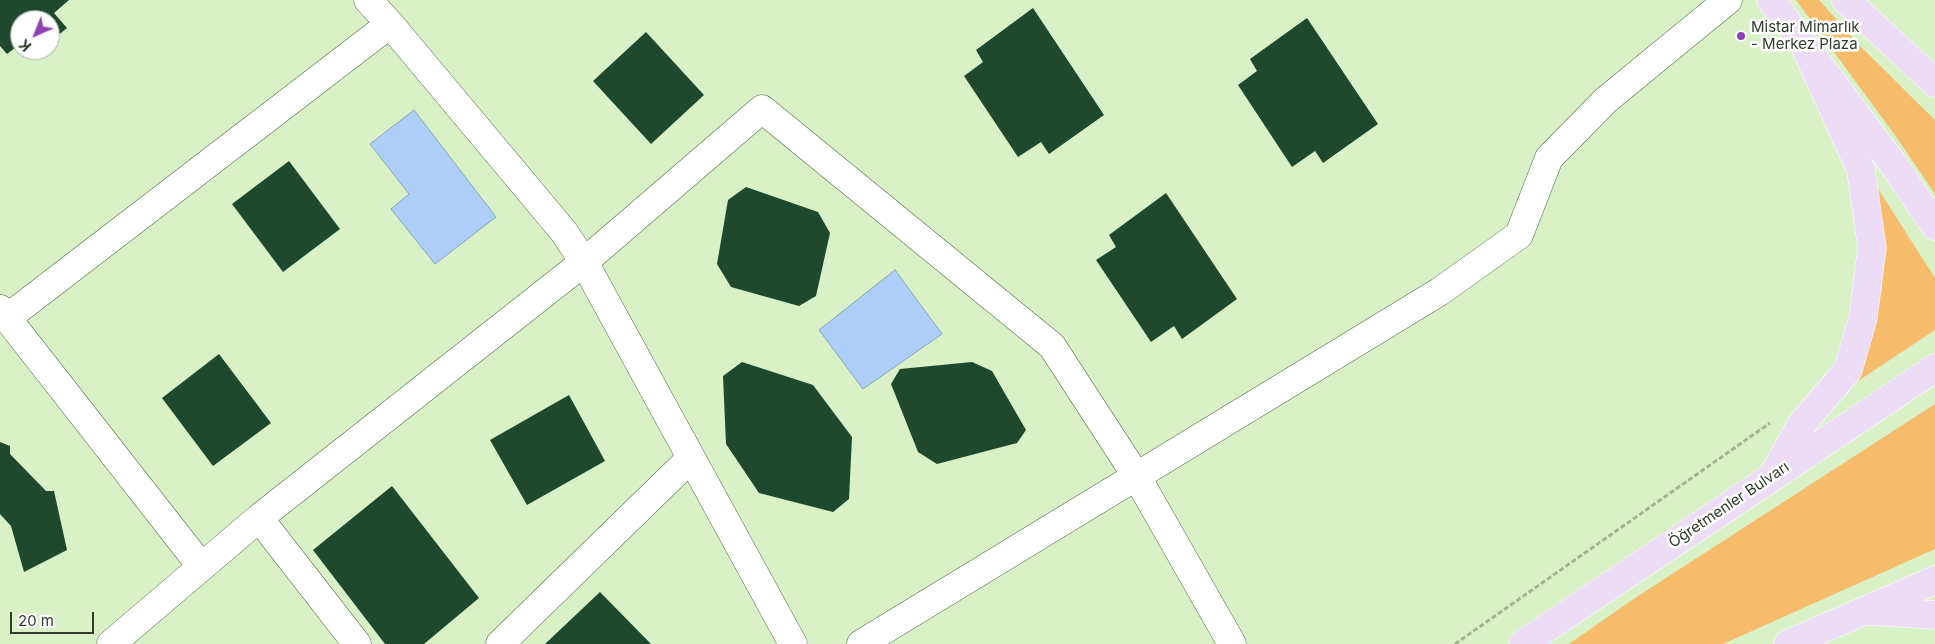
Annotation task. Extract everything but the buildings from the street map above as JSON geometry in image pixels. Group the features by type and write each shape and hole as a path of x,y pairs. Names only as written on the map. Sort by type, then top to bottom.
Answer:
{"main road":[{"path":"1771,0 1896,168 1935,226"},
{"path":"1847,1 1935,66"},
{"path":"1847,1 1935,83"},
{"path":"1773,476 1801,425 1848,370 1863,318 1872,248 1861,170 1808,51"},
{"name":"Öğretmenler Bulvarı","path":"1523,644 1935,368"},
{"path":"1788,644 1935,580"},
{"path":"1866,611 1935,614"}],"street":[{"path":"368,0 564,232 584,262 793,644"},
{"path":"861,644 1439,292 1519,235 1550,158 1606,100 1728,0"},
{"path":"201,566 4,314 390,24"},
{"path":"119,641 201,566 259,518 584,262 762,109 1052,346 1137,477 1232,644"},
{"path":"500,644 691,458"},
{"path":"259,518 357,644"}],"path":[{"path":"1455,644 1770,423"}],"shaded area":[{"path":"1796,0 1819,0 1861,47 1935,120 1935,194 1897,138"},
{"path":"1875,184 1935,278 1935,330 1858,381 1882,288"},
{"path":"1935,404 1935,549 1723,644 1569,644 1635,598"}],"water":[{"path":"414,110 496,217 435,264 391,209 409,194 370,144"},
{"path":"895,270 942,334 863,389 819,330"}],"place":[{"name":"Mistar Mimarlık - Merkez Plaza","path":"1741,36"}]}
